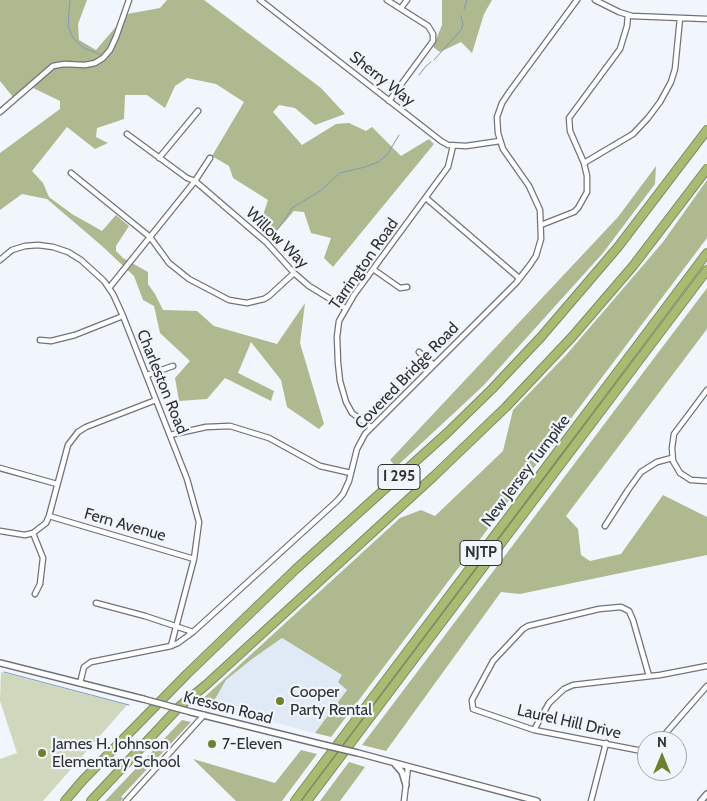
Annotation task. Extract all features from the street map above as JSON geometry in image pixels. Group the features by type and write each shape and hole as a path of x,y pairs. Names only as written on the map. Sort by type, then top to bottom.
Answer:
{"highway":[{"name":"I 295","path":"65,801 95,767 187,674 296,569 492,389 541,337 612,254 707,130"},
{"name":"I 295","path":"91,801 179,706 206,685 434,476 506,407 572,337 633,266 707,169"},
{"name":"New Jersey Turnpike","path":"295,801 707,253"},
{"name":"New Jersey Turnpike","path":"307,801 707,270"}],"street":[{"path":"0,112 53,66 64,64 85,65 103,58 110,50 116,37 129,0"},
{"name":"Sherry Way","path":"260,0 441,142 453,146"},
{"path":"387,0 431,30 433,34 433,41 389,101"},
{"path":"401,8 407,0"},
{"name":"Covered Bridge Road","path":"80,683 84,667 91,662 178,643 193,632 337,501 346,489 361,441 371,427 519,278 536,256 541,239 542,225 537,202 529,186 508,158 500,141 497,125 499,110 502,103 578,0"},
{"path":"595,0 628,15 707,19"},
{"path":"542,225 565,217 578,208 587,192 587,176 584,163 570,131 569,118 620,49 627,26 628,15"},
{"path":"584,163 641,128 660,102 671,82 680,18"},
{"path":"159,158 198,111"},
{"name":"Willow Way","path":"126,134 187,178 195,181 266,242 294,273 309,286 345,308"},
{"path":"453,146 500,141"},
{"name":"Tarrington Road","path":"371,427 352,413 346,402 340,381 337,329 345,308 448,167 453,146"},
{"path":"109,288 195,181 210,158"},
{"path":"71,173 150,237 169,264 188,279 229,300 247,303 264,299 270,296 294,273"},
{"path":"426,198 519,278"},
{"name":"Charleston Road","path":"0,260 12,250 25,246 53,247 68,252 93,270 109,288 123,316 187,479 199,522 194,559 171,646"},
{"path":"373,269 400,288 407,287"},
{"path":"40,340 51,341 75,335 123,316"},
{"path":"419,352 434,365"},
{"path":"146,375 173,366"},
{"path":"707,390 674,434 672,448 672,458 684,476 691,480 707,481"},
{"path":"0,531 25,535 33,533 46,523 68,445 78,432 86,427 156,400"},
{"path":"170,435 217,425 230,426 269,438 320,466 351,473"},
{"path":"605,526 641,472 657,462 672,458"},
{"path":"0,468 57,484"},
{"name":"Fern Avenue","path":"49,516 194,559"},
{"path":"33,533 43,558 40,584 35,594"},
{"path":"96,603 193,632"},
{"name":"Laurel Hill Drive","path":"637,750 534,730 473,709 472,700 493,661 523,628 599,608 621,607 626,609 633,620 649,676"},
{"name":"Kresson Road","path":"0,663 358,753 536,801"},
{"path":"534,730 549,703 566,687 707,666"},
{"path":"667,731 707,686"},
{"path":"126,801 204,715"},
{"path":"591,801 606,743"},
{"path":"395,763 402,772 406,785"},
{"path":"404,801 408,767"},
{"path":"701,801 707,794"}],"shaded area":[{"path":"282,638 342,675 347,690 315,733 211,706 226,680"}],"green space":[{"path":"0,0 87,0 78,24 79,40 96,50 127,14 160,8 167,0 204,0 321,88 345,114 315,125 295,108 279,105 273,112 302,145 336,124 349,123 366,131 372,127 401,156 429,139 434,144 333,267 324,258 331,238 311,233 304,212 294,211 274,234 261,221 268,200 233,178 229,166 212,156 244,102 216,84 187,78 175,86 165,108 147,95 125,95 124,119 97,128 96,137 108,143 95,149 67,127 32,171 43,183 49,197 72,214 102,231 116,215 129,226 116,246 116,251 123,258 148,272 148,284 163,310 197,311 214,326 277,344 305,303 300,343 324,424 319,429 287,407 281,380 251,342 238,373 274,391 271,401 225,378 207,399 179,401 175,378 190,361 160,333 154,306 143,300 134,276 47,199 22,194 0,210 0,153 60,109 60,101 27,85 13,97 0,81"},
{"path":"442,0 492,0 484,14 472,53 461,42 440,52 433,47 442,25"},
{"path":"656,166 655,184 603,253 483,386 396,467 390,460 618,217"},
{"path":"707,180 707,238 331,737 315,733 347,690 338,682 342,675 282,638 226,680 211,706 198,703 400,518 421,510 435,516 503,451 513,410 567,354 663,242"},
{"path":"707,288 707,329 566,516 578,529 581,555 590,561 621,554 663,495 707,517 707,555 520,594 501,592 386,751 362,745"},
{"name":"James H. Johnson Elementary School","path":"1,672 127,705 43,801 0,801 0,759 17,753 0,701"},
{"path":"182,720 191,722 121,797 123,798 121,801 105,801"},
{"path":"301,750 317,754 282,801 236,801 193,759 275,783"},
{"path":"349,762 365,767 340,801 320,801"}],"waterway":[{"path":"70,0 68,26 73,38 84,48 102,55"},
{"path":"464,9 467,0"},
{"path":"434,60 461,30 463,24 461,16"},
{"path":"419,75 431,62"},
{"path":"272,236 292,208 320,191 340,173 378,162 387,155 399,135"},
{"path":"4,672 129,705"}],"place":[{"name":"Cooper Party Rental","path":"280,701"},
{"name":"7-Eleven","path":"212,744"},
{"name":"James H. Johnson Elementary School","path":"42,753"}]}
